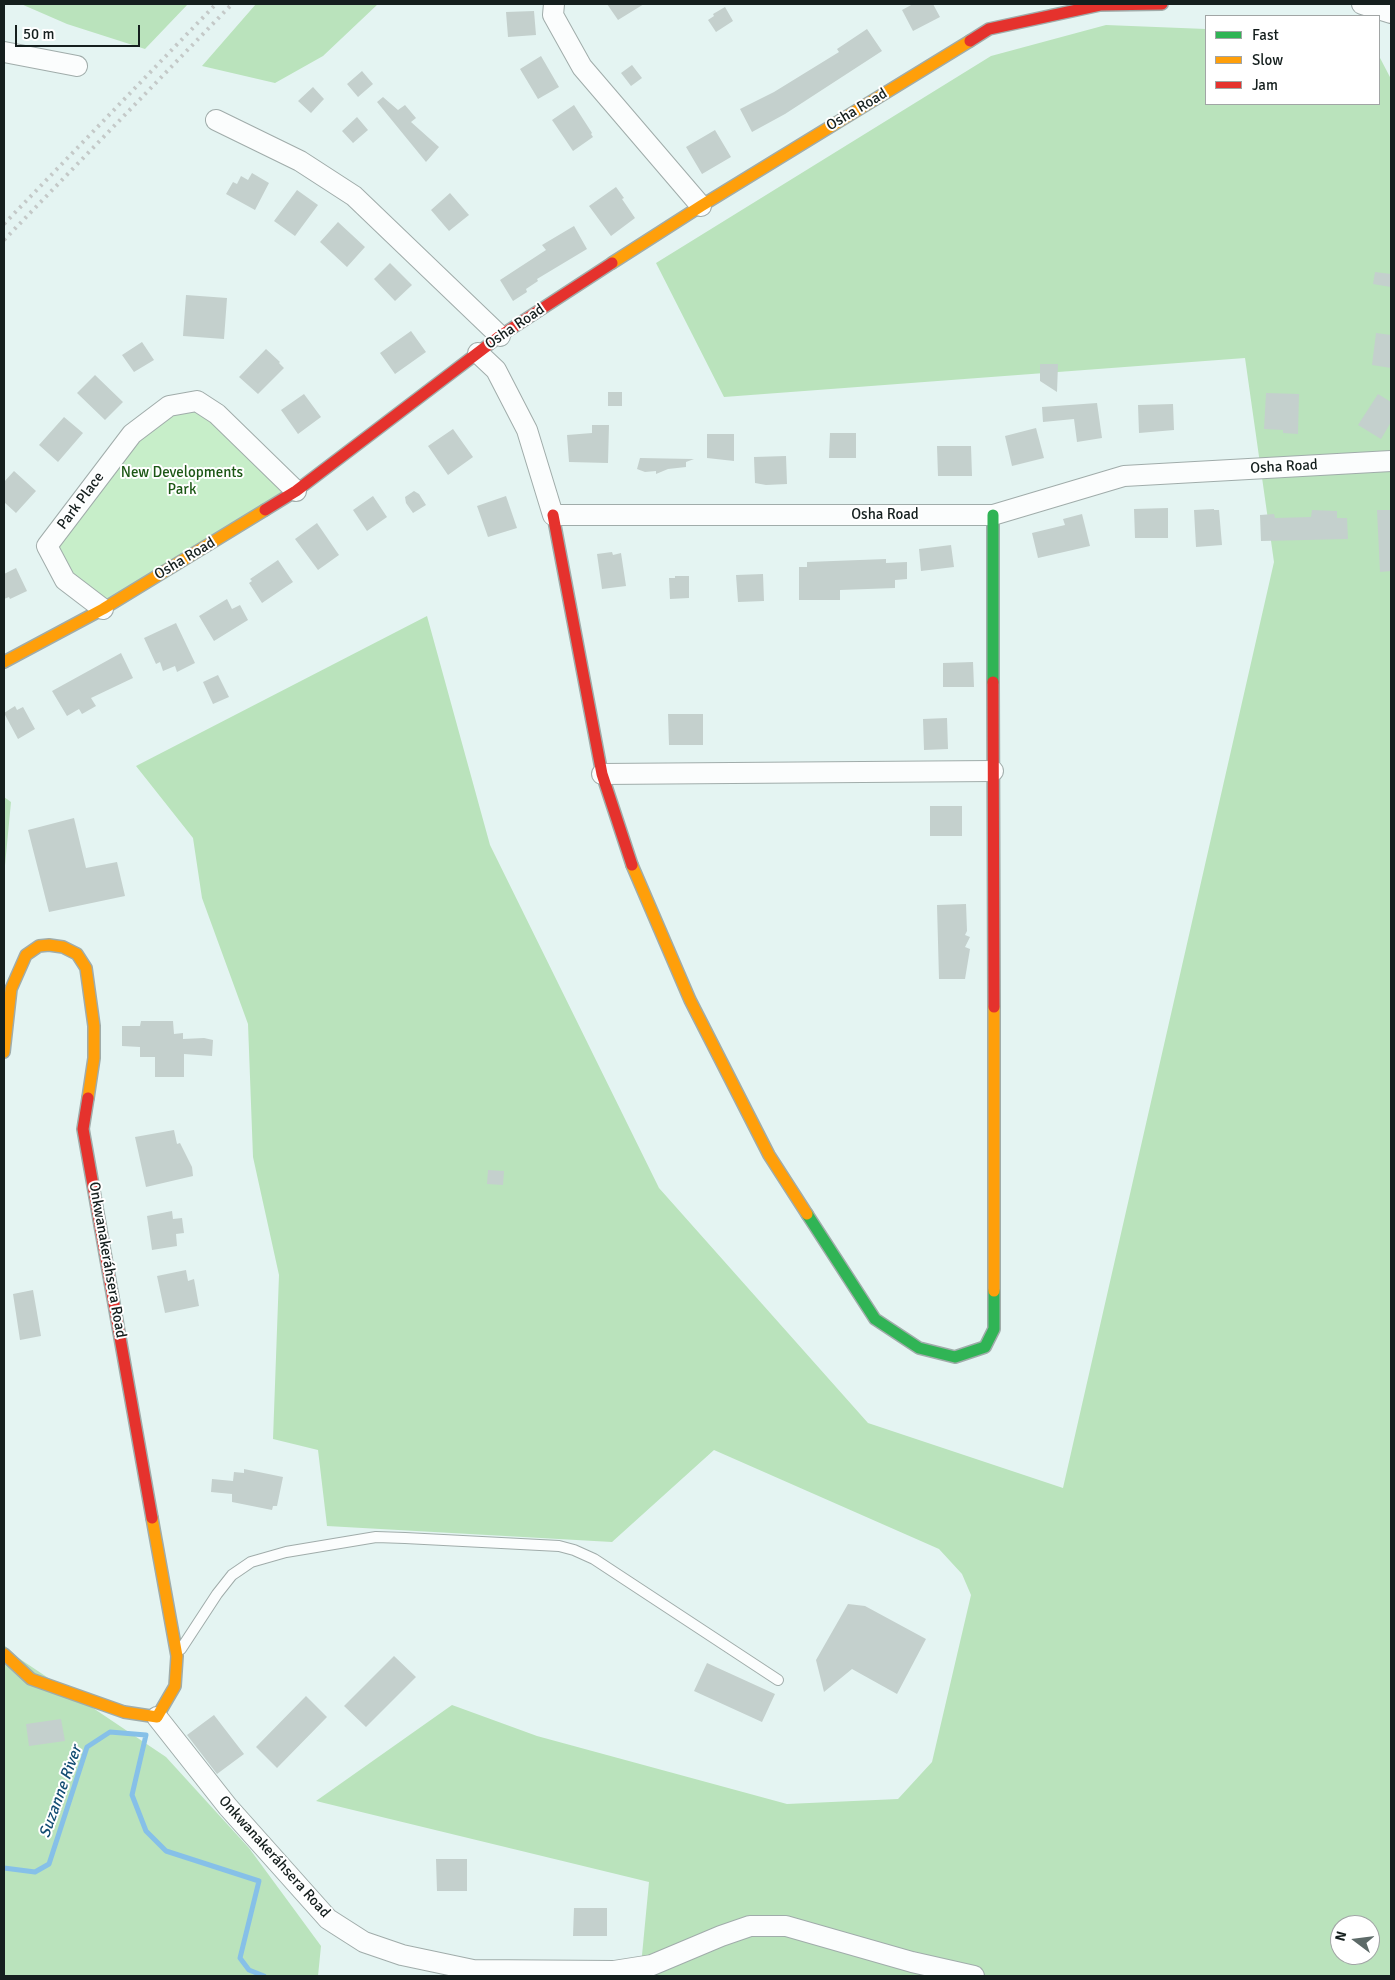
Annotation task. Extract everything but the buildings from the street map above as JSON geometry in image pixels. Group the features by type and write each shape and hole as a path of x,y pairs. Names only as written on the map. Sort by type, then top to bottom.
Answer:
{"street":[{"path":"554,4 553,15 582,67 701,206"},
{"name":"Osha Road","path":"4,662 103,609 296,491 500,336 701,206 989,30 1100,5 1162,4"},
{"path":"1362,4 1391,13"},
{"path":"4,52 77,66"},
{"path":"216,120 300,161 354,196 500,336"},
{"name":"Osha Road","path":"478,353 496,370 527,430 553,515 993,516 1124,476 1391,461"},
{"name":"Park Place","path":"103,609 64,580 47,546 132,434 169,406 197,401 217,414 296,491"},
{"path":"553,515 602,774 637,880 686,991 770,1155 875,1319 919,1348 955,1357 985,1347 994,1329 993,516"},
{"path":"602,774 993,771"},
{"name":"Onkwanakeráhsera Road","path":"4,1052 11,989 26,955 39,946 49,945 63,947 77,954 86,968 94,1026 94,1058 83,1129 176,1656 175,1686 157,1717 228,1807 328,1918 364,1942 402,1955 473,1970 614,1971 652,1965 750,1926 786,1926 912,1962 974,1976"},
{"path":"4,1654 31,1679 124,1712 157,1717"}],"lane":[{"path":"176,1656 216,1594 232,1575 251,1562 286,1552 376,1537 405,1538 558,1546 574,1550 594,1559 778,1680"}],"green space":[{"path":"21,4 188,4 145,49 67,24"},
{"path":"256,4 378,4 323,56 275,83 202,66"},
{"path":"1106,25 1205,29 1205,105 1380,105 1380,58 1391,79 1391,1976 640,1976 649,1882 316,1801 452,1705 537,1736 787,1804 898,1799 932,1762 971,1595 962,1574 939,1549 714,1450 612,1542 327,1526 318,1450 273,1439 279,1275 253,1157 248,1024 202,898 193,838 136,766 427,616 490,845 659,1188 868,1423 1063,1488 1274,562 1245,358 724,397 656,263 991,56"},
{"name":"New Developments Park","path":"197,401 296,491 103,609 47,546 132,434"},
{"path":"4,797 11,802 4,876"},
{"path":"4,1645 17,1657 166,1757 249,1848 321,1946 318,1976 4,1976"}],"waterway":[{"name":"Suzanne River","path":"4,1868 35,1872 49,1864 87,1747 110,1732 146,1735 132,1795 146,1831 166,1851 259,1881 240,1958 249,1970 264,1976"}],"railway":[{"path":"4,224 216,4"},
{"path":"4,240 232,4"}],"traffic: fast":[{"path":"993,515 993,682"},
{"path":"807,1214 875,1319 919,1348 955,1357 985,1347 994,1329 994,1291"}],"traffic: slow":[{"path":"612,263 701,206 970,41"},
{"path":"4,662 103,609 265,510"},
{"path":"632,865 690,1000 769,1155 807,1214"},
{"path":"4,1052 11,989 26,955 39,946 49,945 63,947 77,954 86,968 94,1026 94,1058 88,1098"},
{"path":"994,1007 994,1291"},
{"path":"4,1654 31,1679 124,1712 157,1717 175,1686 177,1656 152,1518"}],"traffic: jam":[{"path":"970,41 989,29 1100,5 1162,4"},
{"path":"265,510 296,491 500,336 612,263"},
{"path":"553,515 602,774 632,865"},
{"path":"993,682 994,1007"},
{"path":"88,1098 83,1129 152,1518"}]}
